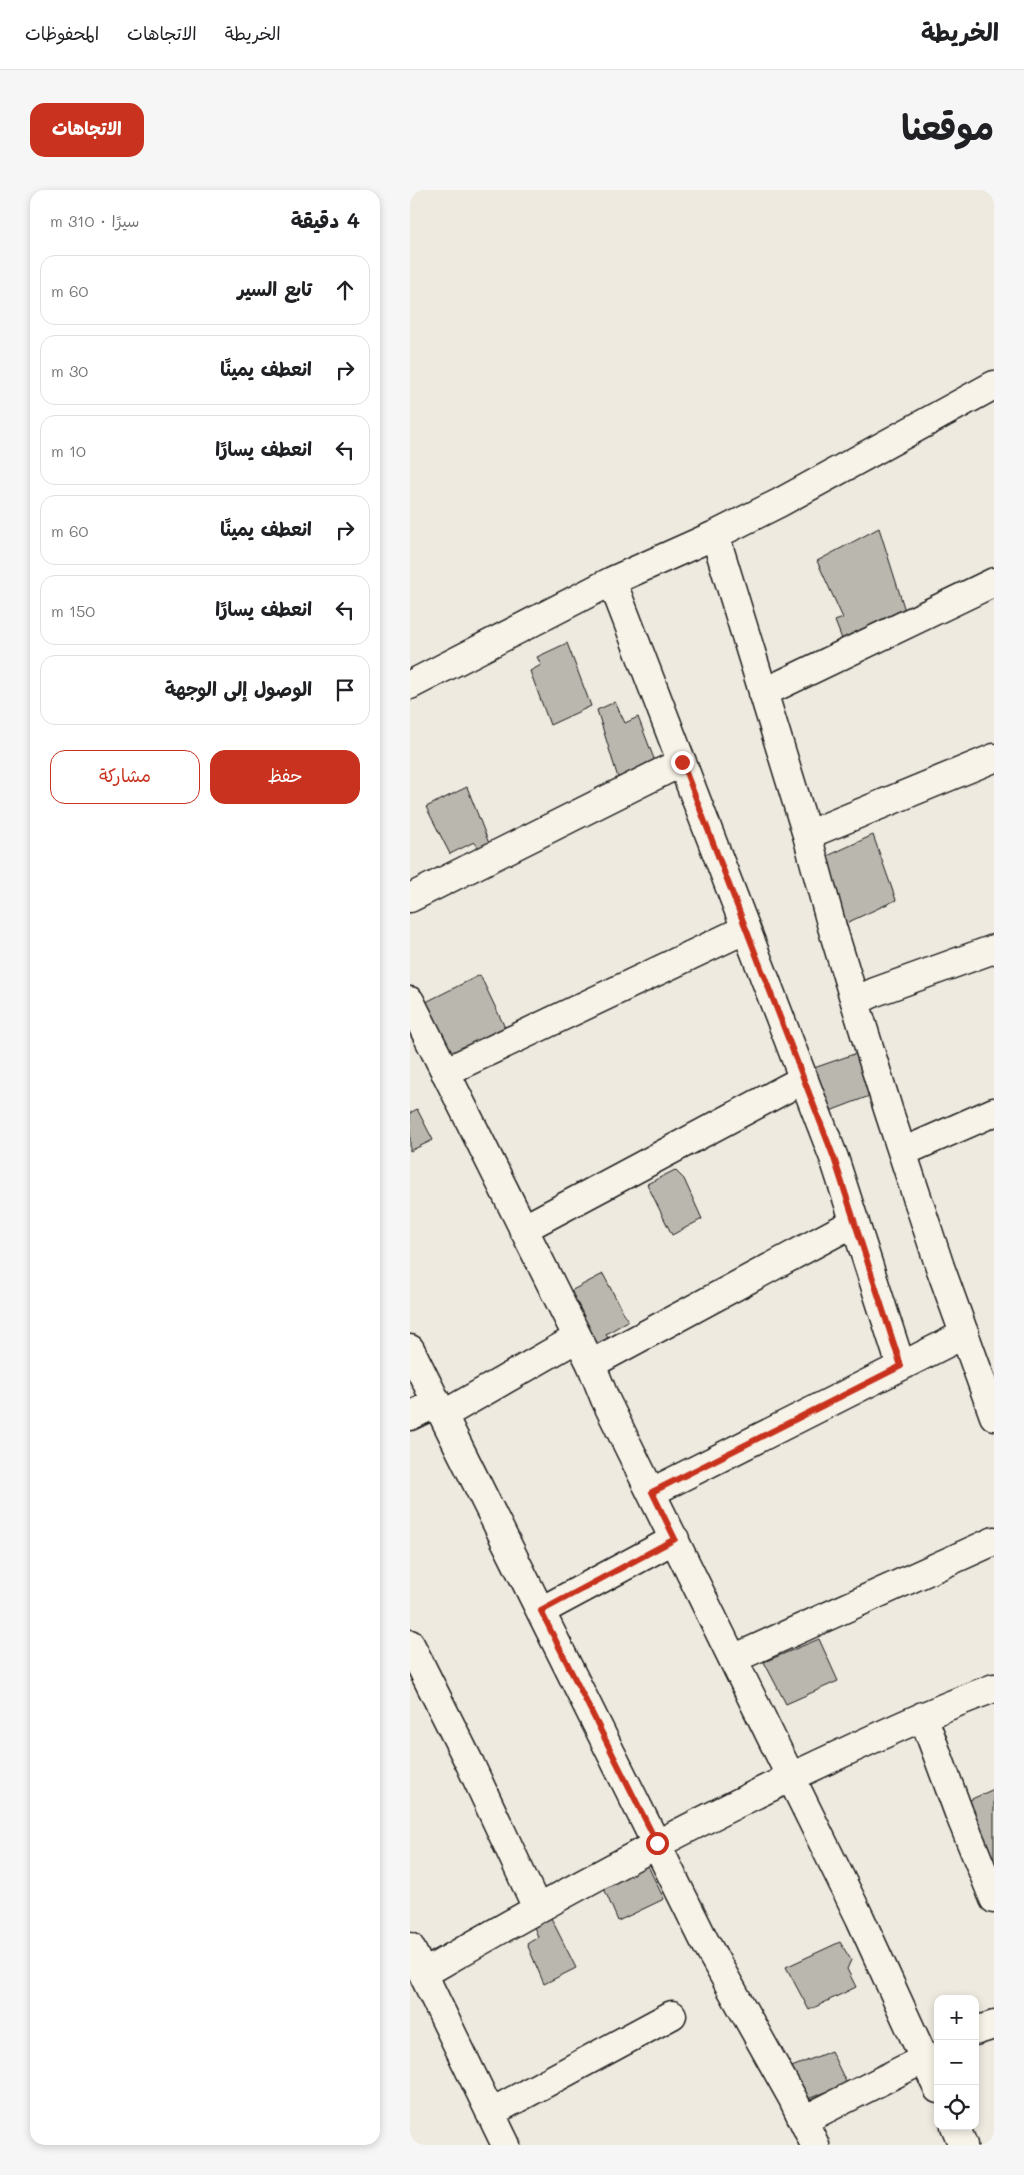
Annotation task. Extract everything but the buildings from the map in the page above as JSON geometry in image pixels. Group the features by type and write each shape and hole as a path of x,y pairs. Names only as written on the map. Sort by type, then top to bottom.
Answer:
{"street":[{"path":"410,685 612,581 715,535 779,503 994,385"},
{"path":"715,535 807,835 832,927 902,1152 940,1267 994,1416"},
{"path":"612,581 834,1158 901,1366"},
{"path":"763,693 994,582"},
{"path":"807,835 994,758"},
{"path":"410,898 682,762"},
{"path":"445,1072 746,929"},
{"path":"856,1001 994,949"},
{"path":"410,1001 591,1364 605,1399 734,1659 790,1777 927,2050 937,2085"},
{"path":"523,1229 804,1079"},
{"path":"902,1152 994,1112"},
{"path":"591,1364 855,1222"},
{"path":"652,1492 965,1334"},
{"path":"410,1416 440,1409 577,1338"},
{"path":"410,1350 704,1940 804,2120 815,2145"},
{"path":"541,1611 675,1539"},
{"path":"734,1659 994,1541"},
{"path":"410,1644 470,1764 537,1908"},
{"path":"506,2145 415,1961 537,1908 657,1843 790,1777 924,1716 994,1688"},
{"path":"924,1716 959,1813 994,1899"},
{"path":"490,2113 672,2015"},
{"path":"979,2030 994,2025"},
{"path":"804,2120 927,2050"},
{"path":"957,2130 963,2145"}],"route":[{"path":"657,1843 541,1611 675,1539 652,1492 901,1366 834,1158 682,762"}]}
